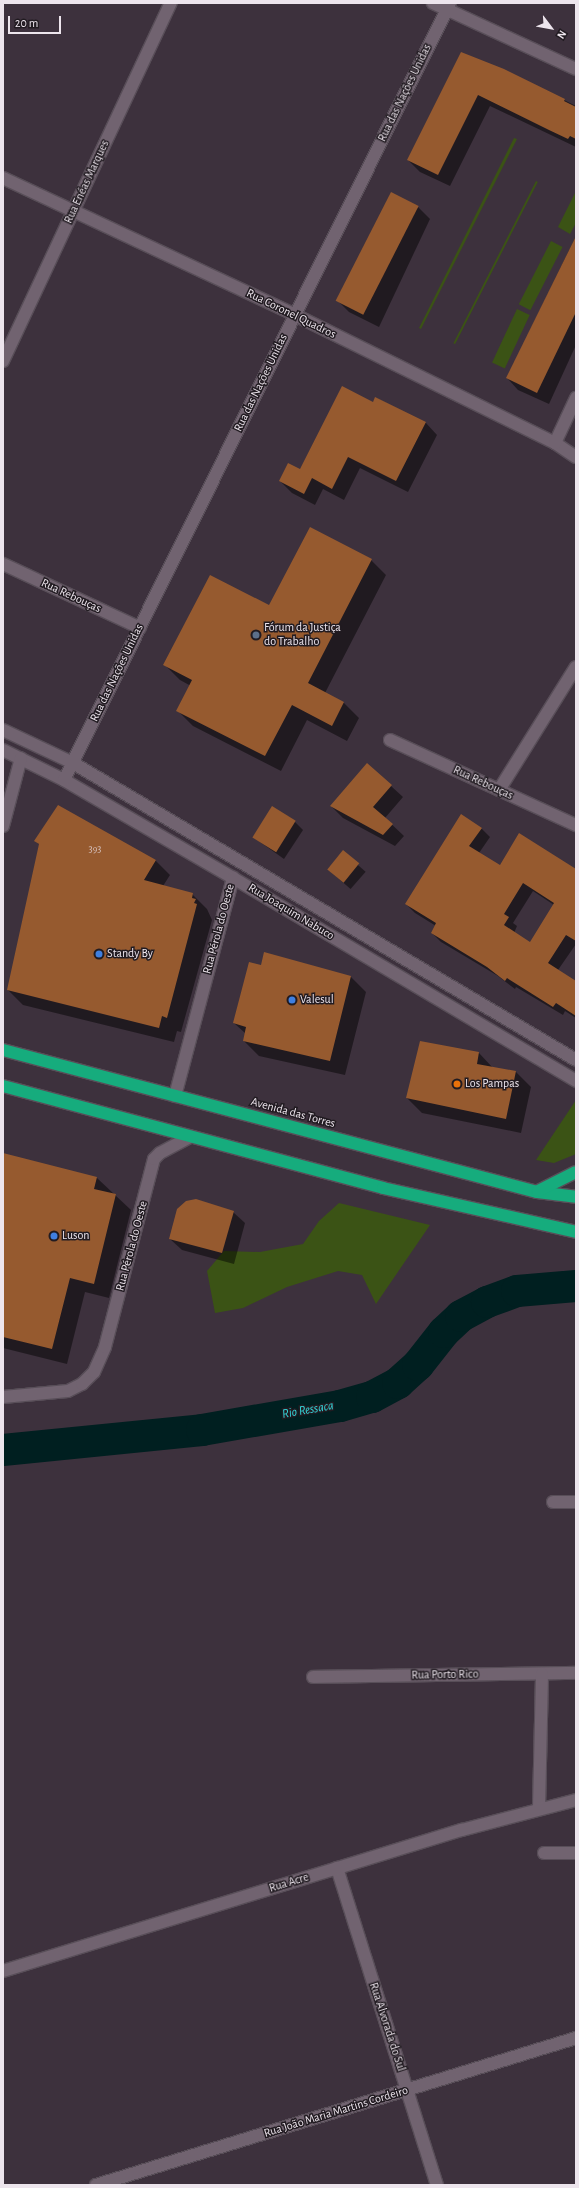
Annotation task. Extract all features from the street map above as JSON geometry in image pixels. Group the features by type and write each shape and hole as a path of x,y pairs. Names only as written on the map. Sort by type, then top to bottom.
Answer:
{"highway":[{"name":"Avenida das Torres","path":"3,1050 537,1192 576,1197"},
{"path":"3,1086 435,1202 576,1232"},
{"path":"537,1192 576,1172"}],"street":[{"name":"Rua Enéas Marques","path":"3,361 171,3"},
{"path":"432,3 448,6 576,69"},
{"name":"Rua das Nações Unidas","path":"64,780 448,6"},
{"name":"Rua Coronel Quadros","path":"3,178 295,315 554,443 576,457"},
{"path":"554,443 576,398"},
{"name":"Rua Rebouças","path":"3,564 140,628"},
{"path":"499,790 576,667"},
{"name":"Rua Joaquim Nabuco","path":"3,730 73,763 576,1060"},
{"name":"Rua Rebouças","path":"390,740 576,825"},
{"name":"Rua Joaquim Nabuco","path":"3,750 64,780 576,1081"},
{"path":"3,826 21,758"},
{"name":"Rua Pérola do Oeste","path":"175,1096 233,878"},
{"name":"Rua Pérola do Oeste","path":"3,1396 68,1391 82,1384 94,1372 105,1347 154,1159 160,1152 190,1137"},
{"path":"553,1502 576,1502"},
{"name":"Rua Porto Rico","path":"313,1676 576,1673"},
{"path":"539,1808 542,1674"},
{"name":"Rua Acre","path":"3,1971 337,1868 539,1808 576,1800"},
{"path":"544,1853 576,1853"},
{"name":"Rua Alvorada do Sul","path":"337,1868 437,2185"},
{"name":"Rua João Maria Martins Cordeiro","path":"96,2185 576,2038"}],"green space":[{"path":"514,138 517,139 421,329 419,328"},
{"path":"536,181 538,182 455,344 453,343"},
{"path":"576,191 576,223 570,234 558,227"},
{"path":"551,241 563,247 530,310 519,304"},
{"path":"517,309 530,315 505,368 492,362"},
{"path":"576,1100 576,1154 554,1163 536,1160"},
{"path":"339,1203 430,1225 376,1304 362,1275 338,1271 287,1287 243,1308 215,1313 207,1271 224,1251 260,1252 303,1244 319,1221"}],"building":[{"path":"461,52 504,69 565,99 564,101 576,107 576,139 570,136 568,139 478,95 438,175 407,160"},
{"path":"391,192 419,206 363,315 336,301"},
{"path":"576,236 576,312 537,393 506,378"},
{"path":"342,386 373,402 375,397 426,422 396,481 348,457 332,489 312,478 304,494 279,481 288,463 300,469"},
{"name":"Fórum da Justiça do Trabalho","path":"310,527 372,559 308,683 344,702 332,726 292,705 265,756 176,711 192,680 163,665 210,575 269,605"},
{"path":"367,763 392,785 373,807 393,824 383,835 330,806"},
{"name":"Standy By","path":"58,805 156,860 144,880 193,893 192,898 196,899 194,903 197,904 167,1018 162,1016 159,1028 7,990 39,844 34,841"},
{"path":"272,806 296,821 276,852 252,837"},
{"path":"461,814 482,828 469,846 500,865 519,833 576,869 576,941 566,935 548,963 576,981 576,1016 556,1003 553,1007 507,978 505,981 487,967 431,933 436,923 405,904","holes":["523,883 554,903 530,942 504,925 509,917 504,914"]},
{"path":"343,850 359,863 344,883 327,869"},
{"name":"Valesul","path":"264,952 351,976 330,1061 243,1041 246,1027 233,1023 249,962 261,965"},
{"path":"420,1041 479,1052 477,1064 516,1071 506,1119 406,1098"},
{"name":"Luson","path":"3,1153 97,1177 94,1189 116,1194 94,1284 70,1278 52,1349 3,1337"},
{"path":"196,1199 234,1211 222,1253 169,1239 177,1209 186,1201"}],"waterway":[{"name":"Rio Ressaca","path":"3,1450 202,1430 340,1406 372,1397 398,1383 418,1365 444,1332 461,1316 487,1302 517,1291 576,1286"}],"place":[{"name":"Fórum da Justiça do Trabalho","path":"256,635"},
{"name":"Standy By","path":"99,954"},
{"name":"Valesul","path":"292,1000"},
{"name":"Los Pampas","path":"457,1084"},
{"name":"Luson","path":"54,1236"}]}
